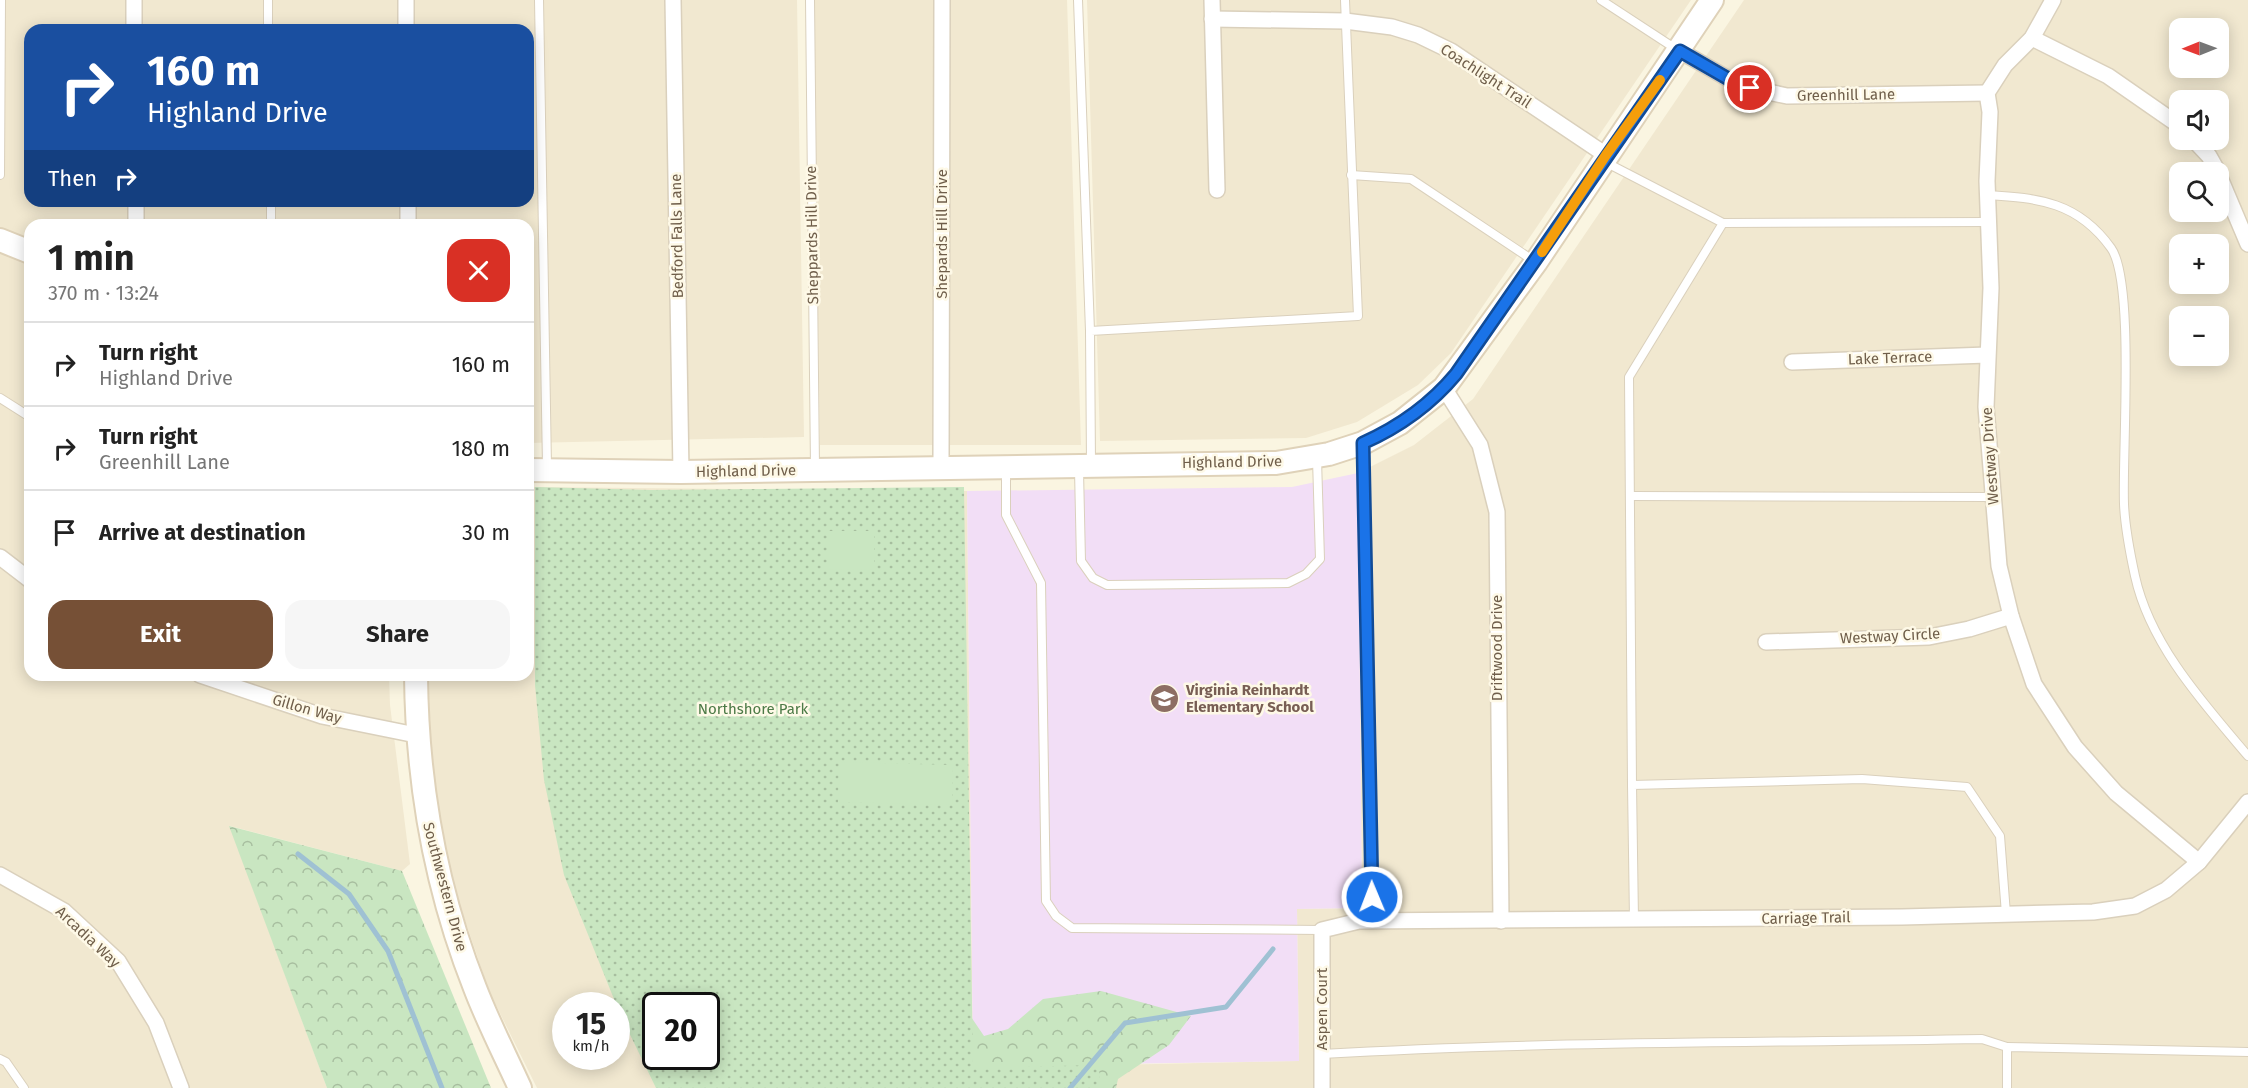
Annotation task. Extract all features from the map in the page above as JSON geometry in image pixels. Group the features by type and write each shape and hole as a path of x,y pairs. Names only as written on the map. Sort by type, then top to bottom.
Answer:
{"street":[{"path":"134,0 134,24"},
{"path":"406,0 406,24"},
{"name":"Bedford Falls Lane","path":"673,0 681,472"},
{"name":"Shepards Hill Drive","path":"941,468 942,0"},
{"path":"1212,0 1217,190"},
{"name":"Highland Drive","path":"538,470 681,472 1276,462 1317,457 1363,443 1400,423 1444,388 1536,262 1604,158 1680,51 1712,0"},
{"path":"1987,93 2006,65 2032,38 2053,0"},
{"name":"Coachlight Trail","path":"1212,20 1345,21 1392,27 1418,35 1451,51 1604,158"},
{"path":"2032,38 2108,76 2169,118"},
{"name":"Greenhill Lane","path":"1680,51 1732,81 1750,88 1787,96 1987,93"},
{"name":"Westway Drive","path":"1987,93 1990,112 1987,195 1991,288 1986,407 1999,566 2011,616 2034,684 2075,747 2116,793 2199,862"},
{"path":"2204,150 2213,162"},
{"path":"2229,199 2248,244"},
{"path":"0,240 24,250"},
{"name":"Lake Terrace","path":"1792,362 1987,355"},
{"name":"Driftwood Drive","path":"1444,388 1480,445 1497,512 1501,921"},
{"path":"0,557 24,575"},
{"name":"Westway Circle","path":"1766,642 1929,637 1970,629 2011,616"},
{"name":"Gillon Way","path":"218,681 322,716 416,735"},
{"name":"Southwestern Drive","path":"416,681 416,735 430,839 454,929 475,990 520,1088"},
{"name":"Carriage Trail","path":"1322,930 1359,921 1634,920 2093,912 2134,906 2166,890 2199,862 2248,802"},
{"name":"Arcadia Way","path":"0,875 64,911 118,962 156,1023 181,1088"},
{"name":"Aspen Court","path":"1322,930 1322,1088"}],"lane":[{"path":"0,175 1,0"},
{"path":"268,0 268,24"},
{"path":"538,470 539,0"},
{"name":"Sheppards Hill Drive","path":"810,0 815,470"},
{"path":"1078,0 1090,331 1081,561 1093,578 1107,585 1288,584 1306,574 1320,559 1317,457"},
{"path":"1090,331 1358,316 1345,0"},
{"path":"1601,0 1680,51"},
{"path":"1604,158 1723,224 1988,222"},
{"path":"1351,175 1411,179 1536,262"},
{"path":"1987,195 2028,198 2060,205 2091,224 2112,249 2121,273 2124,323 2124,507 2136,579 2150,616 2171,657 2248,756"},
{"path":"1634,920 1629,377 1723,224"},
{"path":"0,398 24,413"},
{"path":"1363,443 1372,921"},
{"path":"1006,466 1006,515 1041,583 1046,901 1056,916 1072,928 1322,930"},
{"path":"1631,496 1992,497"},
{"path":"1632,785 1862,779 1967,787 2000,836 2006,914"},
{"path":"1322,1054 1537,1044 1982,1039 2007,1047 2248,1052"},
{"path":"2007,1047 2007,1088"},
{"path":"0,1059 6,1062 24,1088"}],"shaded area":[{"path":"0,0 797,0 804,437 534,443 534,219 24,219 24,681 389,681 390,705 410,864 402,871 230,826 327,1088 0,1088"},
{"path":"813,0 1067,0 1081,445 820,445"},
{"path":"1087,0 1691,0 1451,353 1418,385 1357,422 1306,438 1100,441"},
{"path":"1744,0 2248,0 2248,1088 537,1088 489,991 451,879 436,795 428,721 427,681 534,681 534,487 967,491 973,1068 1299,1061 1297,909 1362,908 1358,473 1414,445 1473,399"},
{"name":"Virginia Reinhardt Elementary School","path":"1358,473 1362,908 1297,909 1299,1061 988,1066 973,1069 967,491 1292,487"}],"green space":[{"name":"Northshore Park","path":"535,487 650,490 964,487 973,1068 1099,1065 1100,1088 656,1088 647,1070 720,1070 720,992 642,992 642,1059 630,1035 630,992 611,992 564,875 544,780 535,685"},
{"path":"827,531 874,531 874,569 827,570"},
{"path":"839,762 953,765 952,805 838,802"},
{"path":"229,826 402,871 491,1088 327,1088"},
{"path":"1101,991 1191,1016 1169,1045 1118,1079 1116,1088 737,1088 963,1005 984,1036 1008,1029 1043,999"}],"waterway":[{"path":"298,854 349,894 388,951 442,1088"},
{"path":"1070,1088 1125,1023 1226,1007 1273,949"}],"slow traffic":[{"path":"1542,252 1606,155 1660,80"}],"place":[{"name":"Virginia Reinhardt Elementary School","path":"1165,699"}],"route":[{"path":"1372,897 1363,443 1386,432 1415,412 1444,388 1456,374 1536,262 1606,155 1680,51 1712,71 1750,88"}]}
